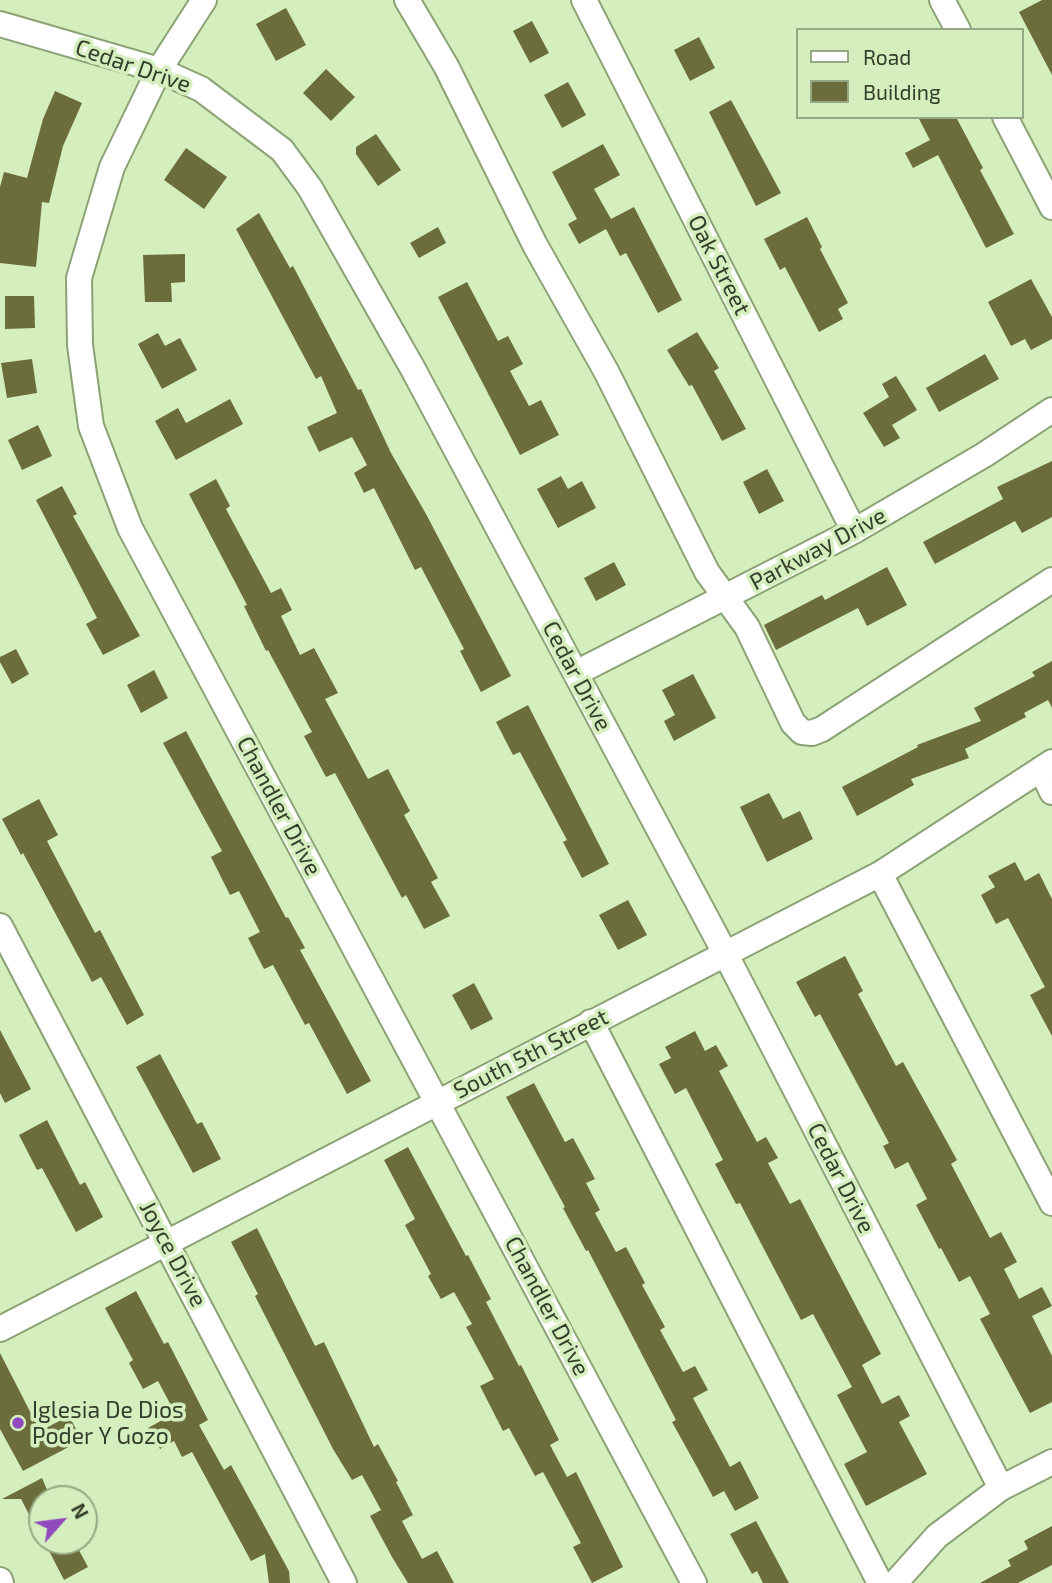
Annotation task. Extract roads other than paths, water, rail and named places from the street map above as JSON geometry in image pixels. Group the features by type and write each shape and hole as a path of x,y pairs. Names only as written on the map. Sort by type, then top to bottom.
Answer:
{"street":[{"name":"Chandler Drive","path":"204,0 159,70 112,167 79,278 80,345 91,426 130,528 694,1583"},
{"path":"407,0 446,66 535,245 606,371 707,572 747,627 793,723 802,732 812,733 822,729 1052,580"},
{"name":"Oak Street","path":"584,0 854,531"},
{"path":"942,0 957,28"},
{"name":"Cedar Drive","path":"0,24 159,70 201,89 282,150 310,188 413,369 725,953 1001,1488"},
{"path":"1006,119 1052,207"},
{"name":"Parkway Drive","path":"576,673 854,531 984,455 1052,410"},
{"path":"1046,766 1052,792"},
{"name":"South 5th Street","path":"0,1329 880,874 1046,766"},
{"path":"880,874 1052,1203"},
{"name":"Joyce Drive","path":"0,926 344,1583"},
{"path":"591,1022 880,1583"},
{"path":"895,1583 937,1536 1001,1488 1052,1462"}],"place":[{"name":"Iglesia De Dios Poder Y Gozo","path":"18,1423"}]}
